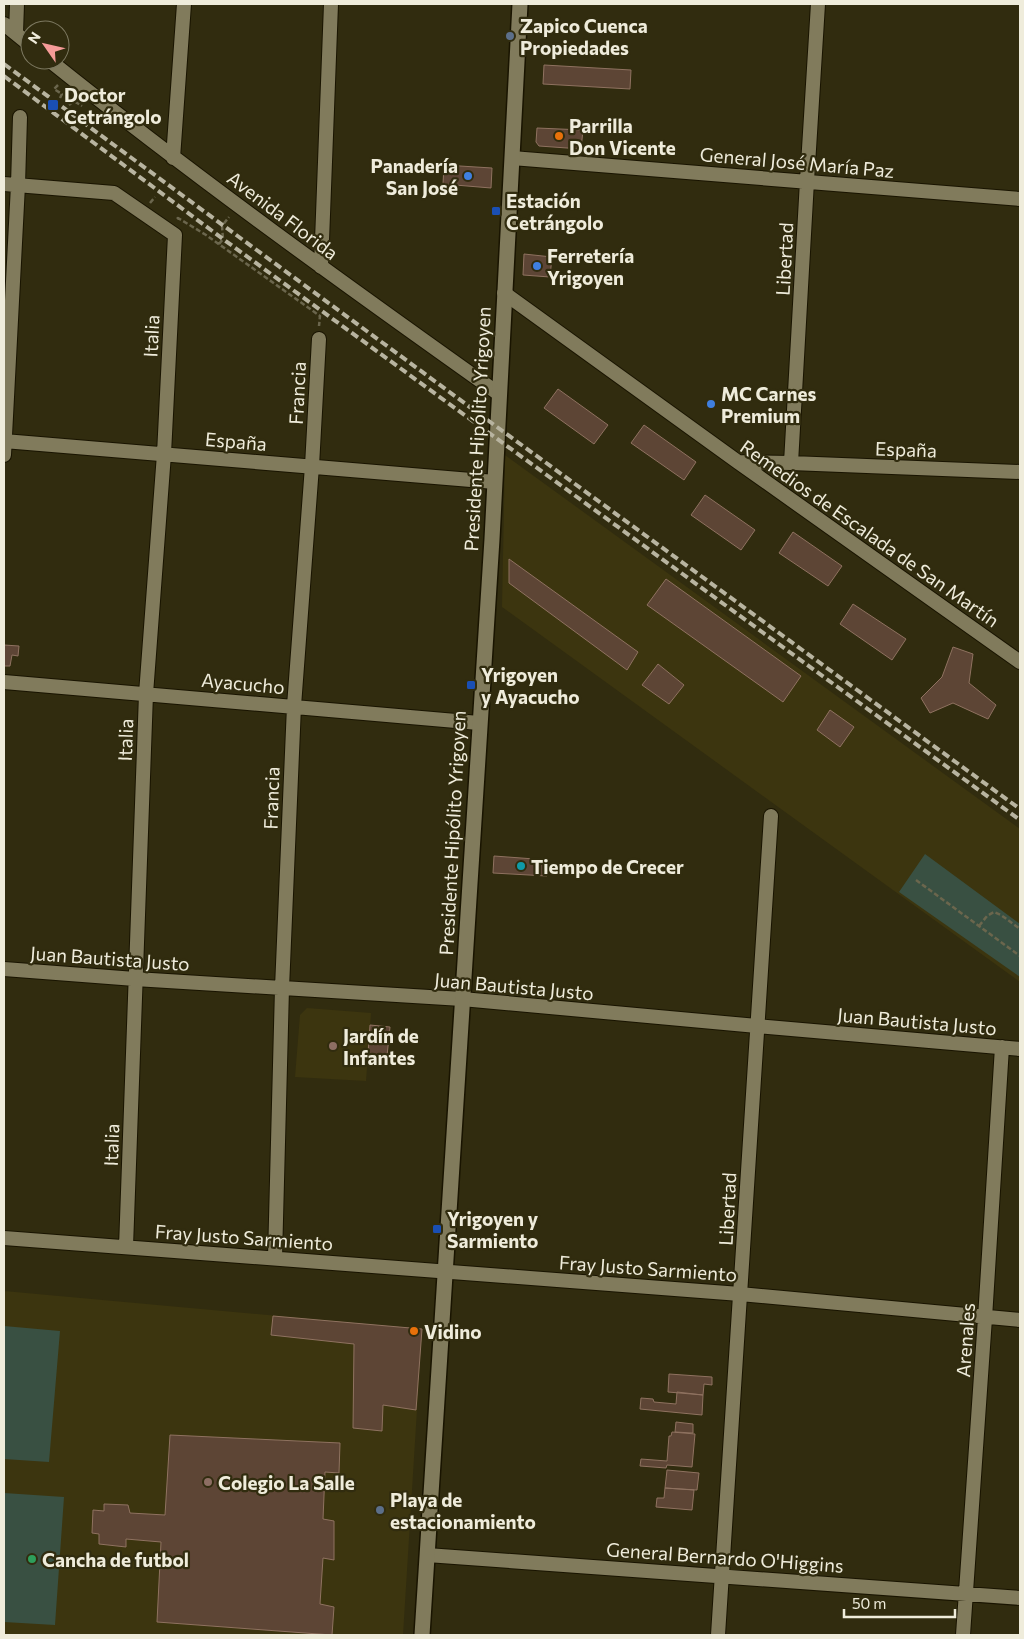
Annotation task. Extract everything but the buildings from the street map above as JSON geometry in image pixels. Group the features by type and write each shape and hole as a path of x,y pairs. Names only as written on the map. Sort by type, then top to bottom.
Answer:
{"street":[{"path":"16,33 17,4"},
{"path":"173,158 184,4"},
{"path":"320,267 331,4"},
{"name":"Presidente Hipólito Yrigoyen","path":"422,1635 495,482 520,4"},
{"name":"Libertad","path":"791,463 818,4"},
{"path":"4,24 20,36"},
{"name":"Avenida Florida","path":"62,70 173,158 238,204 320,267 499,394"},
{"path":"4,455 20,117"},
{"name":"General José María Paz","path":"512,158 1020,199"},
{"path":"4,184 114,194 175,229"},
{"name":"Italia","path":"126,1247 146,694 164,454 175,229"},
{"name":"Remedios de Escalada de San Martín","path":"504,293 1020,662"},
{"name":"Francia","path":"275,1258 282,988 294,706 312,466 319,339"},
{"name":"España","path":"4,441 495,482"},
{"path":"738,462 791,463"},
{"name":"España","path":"791,463 1020,472"},
{"name":"Ayacucho","path":"4,682 479,723"},
{"name":"Libertad","path":"718,1635 772,816"},
{"name":"Juan Bautista Justo","path":"4,969 462,999 1020,1048"},
{"name":"Arenales","path":"963,1635 1002,1047"},
{"name":"Fray Justo Sarmiento","path":"4,1238 740,1294 1020,1320"},
{"name":"General Bernardo O'Higgins","path":"427,1555 1020,1598"}],"path":[{"path":"54,89 62,94 60,98"},
{"path":"69,105 74,101"},
{"path":"219,244 223,239 222,226 238,204"},
{"path":"175,229 178,218 219,244 320,316 319,339"},
{"path":"916,880 1020,956"},
{"path":"979,926 987,916 994,912 1001,914 1020,929"}],"shaded area":[{"path":"505,455 1020,829 1020,982 502,607"},
{"name":"Jardín de Infantes","path":"307,1008 371,1013 366,1081 295,1077 300,1015"},
{"name":"Colegio La Salle","path":"4,1291 422,1329 403,1635 4,1635"}],"green space":[{"path":"925,854 1020,924 1020,977 899,892"},
{"path":"4,1326 60,1331 49,1462 4,1459"},
{"name":"Cancha de futbol","path":"4,1493 64,1497 55,1625 4,1622"}],"railway":[{"path":"4,64 1020,809"},
{"path":"4,76 223,239 1020,820"}],"place":[{"name":"Zapico Cuenca Propiedades","path":"510,36"},
{"name":"Doctor Cetrángolo","path":"53,105"},
{"name":"Parrilla Don Vicente","path":"559,136"},
{"name":"Panadería San José","path":"468,176"},
{"name":"Estación Cetrángolo","path":"496,211"},
{"name":"Ferretería Yrigoyen","path":"537,266"},
{"name":"MC Carnes Premium","path":"711,404"},
{"name":"Yrigoyen y Ayacucho","path":"471,685"},
{"name":"Tiempo de Crecer","path":"521,866"},
{"name":"Jardín de Infantes","path":"333,1046"},
{"name":"Yrigoyen y Sarmiento","path":"437,1229"},
{"name":"Vidino","path":"414,1331"},
{"name":"Colegio La Salle","path":"208,1482"},
{"name":"Playa de estacionamiento","path":"380,1510"},
{"name":"Cancha de futbol","path":"32,1559"}]}
